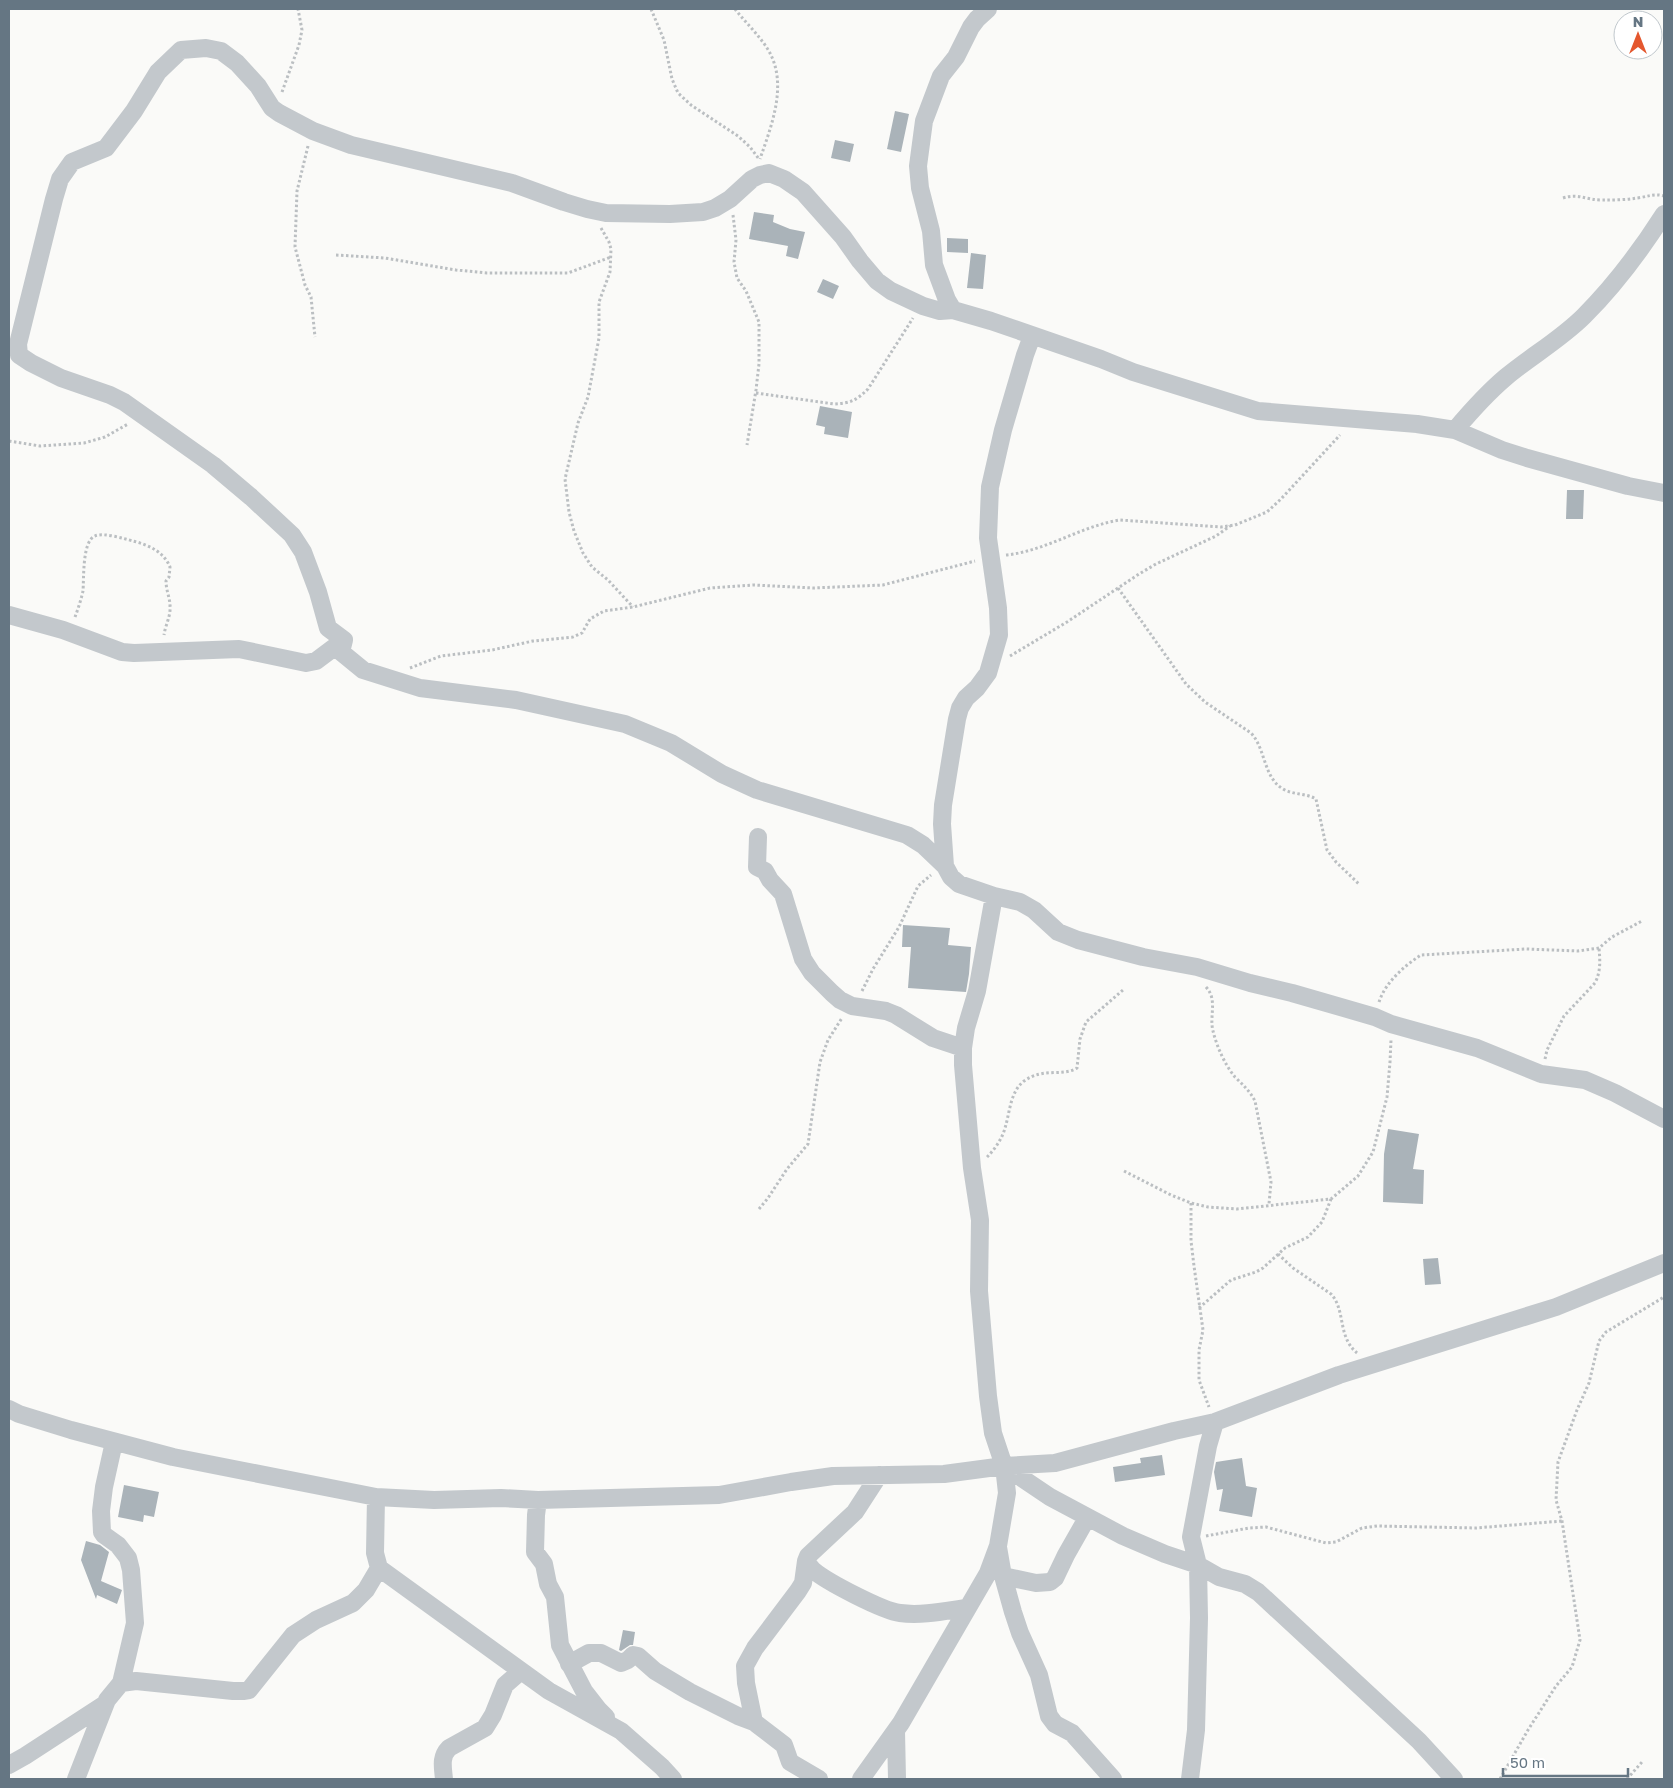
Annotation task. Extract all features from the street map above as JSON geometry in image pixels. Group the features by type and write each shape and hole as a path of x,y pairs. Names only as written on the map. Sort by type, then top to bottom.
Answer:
{"street":[{"path":"953,310 947,300 934,266 931,231 920,188 918,166 924,121 941,76 956,57 970,28 988,9"},
{"path":"344,640 328,628 318,592 303,552 292,535 251,497 213,465 124,402 110,395 61,378 31,363 19,355 17,350 60,179 72,162 106,148 134,111 158,72 182,50 206,48 221,51 238,63 258,86 272,108 313,131 374,151 512,183 587,209 624,214 690,214 703,212 715,208 730,199 752,179 760,175 764,166 802,192 843,238 877,281 891,291 923,306 940,311 953,310 991,321 1133,372 1258,411 1417,424 1455,430 1502,450 1527,458 1628,486 1664,492"},
{"path":"1455,430 1478,403 1506,377 1553,344 1584,317 1614,283 1664,214"},
{"path":"945,866 942,824 943,805 957,718 966,698 977,688 988,673 1000,627 988,538 990,487 1003,430 1032,336"},
{"path":"9,616 76,635 122,652 134,653 239,649 306,663 316,661 344,640"},
{"path":"344,640 341,652 363,670 434,691 516,700 625,724 671,743 722,774 757,790 907,835 923,845 945,866 959,884 994,896 1020,902 1034,910 1058,932 1078,940 1143,957 1197,967 1476,1048 1541,1074 1586,1080 1664,1119"},
{"path":"758,837 757,867 765,871 770,880 783,894 803,959 812,974 840,1000 852,1006 886,1011 896,1015 933,1038 963,1048"},
{"path":"860,1779 896,1731 988,1573 998,1546 1007,1493 1004,1466 993,1433 988,1396 979,1291 980,1220 972,1168 963,1065 963,1048 969,1014 977,991 994,896"},
{"path":"9,1409 19,1414 114,1442 173,1457 376,1497 434,1500 501,1498 538,1500 719,1495 834,1476 944,1474 1004,1466 1055,1463 1215,1422 1375,1363 1556,1307 1664,1263"},
{"path":"1190,1779 1196,1721 1199,1618 1198,1565 1191,1537 1208,1446 1215,1422"},
{"path":"76,1779 105,1704 121,1683 135,1623 131,1570 128,1558 118,1545 102,1532 101,1511 104,1486 114,1442"},
{"path":"1004,1466 1087,1518 1165,1554 1198,1565 1219,1577 1245,1584 1258,1592 1419,1741 1454,1779"},
{"path":"754,1722 746,1683 745,1666 755,1648 798,1591 805,1574 806,1561 813,1550 841,1527 855,1512 879,1475"},
{"path":"376,1497 375,1553 379,1568 447,1615 521,1671 573,1705 621,1731"},
{"path":"538,1500 535,1552 544,1564 548,1584 555,1597 558,1638 569,1664 584,1691 598,1709 662,1767 672,1779"},
{"path":"1003,1576 1036,1583 1050,1582 1055,1578 1087,1518"},
{"path":"998,1546 1003,1576 1020,1634 1039,1674 1049,1716 1055,1724 1072,1733 1113,1779"},
{"path":"806,1561 813,1570 847,1590 895,1612 908,1614 929,1613 966,1608"},
{"path":"121,1683 136,1681 238,1691 249,1690 294,1635 316,1620 353,1603 366,1590 379,1568"},
{"path":"569,1664 588,1653 601,1653 621,1663 635,1655 655,1671 690,1692 754,1722 784,1745 790,1762 819,1779"},
{"path":"444,1779 442,1763 445,1752 485,1728 493,1715 505,1685 521,1671"},
{"path":"9,1765 105,1704"},
{"path":"896,1731 897,1779"}],"path":[{"path":"279,113 282,92 299,45 302,30 298,9"},
{"path":"651,9 664,40 672,79 678,93 690,105 738,136 750,147 764,166"},
{"path":"735,9 767,48 775,67 779,84 778,99 764,166"},
{"path":"313,131 297,191 295,247 311,297 315,337"},
{"path":"1563,198 1581,195 1595,200 1612,200 1643,198 1654,194 1664,196"},
{"path":"730,199 736,240 734,262 737,278 746,291 759,322 759,364 747,445"},
{"path":"587,209 609,242 611,257 608,279 599,302 599,338 588,397 578,423 565,479 571,522 583,553 592,567 608,580 633,607"},
{"path":"336,255 385,258 456,270 487,273 568,273 611,257"},
{"path":"756,393 834,404 846,403 859,398 868,389 910,322 923,306"},
{"path":"9,441 40,446 84,443 105,437 144,415"},
{"path":"988,673 1005,659 1067,622 1156,564 1216,536 1231,526 1267,512 1339,435 1360,419"},
{"path":"387,678 441,656 492,650 532,641 573,637 582,633 590,619 604,611 633,607 689,592 728,586 813,588 883,585 990,557 1016,554 1104,522 1120,520 1200,526 1231,526"},
{"path":"76,635 74,622 83,593 84,560 87,547 92,538 96,535 102,535 142,543 153,548 168,561 170,572 166,581 166,588 171,604 164,634 172,651"},
{"path":"1118,588 1186,684 1205,702 1257,739 1272,779 1288,792 1304,794 1316,799 1328,850 1336,862 1360,885"},
{"path":"759,1209 787,1169 808,1144 817,1077 824,1049 835,1028 852,1006 900,927 918,886 926,878 945,866"},
{"path":"1199,1308 1231,1280 1263,1268 1285,1248 1316,1231 1322,1222 1331,1199 1358,1176 1373,1152 1387,1097 1389,1079 1381,995 1392,980 1411,961 1420,956 1526,949 1578,951 1599,948 1612,937 1642,921"},
{"path":"1541,1074 1547,1050 1564,1016 1596,983 1599,948"},
{"path":"1197,967 1202,984 1212,996 1211,1022 1220,1050 1235,1076 1251,1093 1255,1101 1271,1182 1269,1204"},
{"path":"972,1168 988,1157 998,1144 1005,1129 1018,1086 1030,1077 1042,1073 1069,1072 1077,1068 1080,1039 1086,1022 1123,990"},
{"path":"1124,1171 1156,1188 1191,1203 1208,1207 1237,1209 1269,1204 1305,1203 1331,1199"},
{"path":"1191,1203 1191,1241 1199,1308 1204,1330 1199,1350 1199,1380 1215,1422"},
{"path":"1278,1254 1336,1299 1339,1305 1344,1334 1354,1350 1375,1363"},
{"path":"1500,1779 1556,1686 1572,1667 1580,1640 1562,1521 1556,1500 1558,1462 1589,1383 1599,1341 1606,1332 1664,1297"},
{"path":"1191,1537 1222,1534 1266,1526 1326,1543 1336,1542 1362,1528 1377,1526 1476,1528 1562,1521"},
{"path":"1627,1779 1642,1762"}],"building":[{"path":"895,111 909,114 901,152 887,149"},
{"path":"835,140 854,144 850,162 831,158"},
{"path":"754,212 774,215 773,222 790,229 805,232 798,259 786,256 788,246 749,239"},
{"path":"947,238 968,239 968,253 947,252"},
{"path":"971,253 986,255 983,289 967,288"},
{"path":"823,279 839,286 833,299 817,292"},
{"path":"820,406 852,412 848,438 824,434 825,427 816,425"},
{"path":"1567,490 1584,490 1583,519 1566,519"},
{"path":"903,925 950,928 948,945 971,947 966,992 908,988 911,947 902,947"},
{"path":"1388,1129 1419,1134 1413,1169 1424,1170 1423,1204 1383,1202 1384,1154"},
{"path":"1438,1258 1441,1284 1425,1285 1423,1259"},
{"path":"1162,1455 1165,1475 1115,1482 1113,1467 1141,1463 1140,1458"},
{"path":"1242,1458 1246,1486 1257,1488 1252,1517 1219,1511 1223,1489 1217,1490 1214,1472 1216,1462"},
{"path":"124,1485 159,1492 154,1517 144,1515 143,1522 118,1517"},
{"path":"86,1541 100,1545 109,1552 101,1581 122,1590 117,1604 97,1595 96,1599 81,1560"},
{"path":"623,1630 635,1632 633,1645 621,1651 619,1650"}]}
